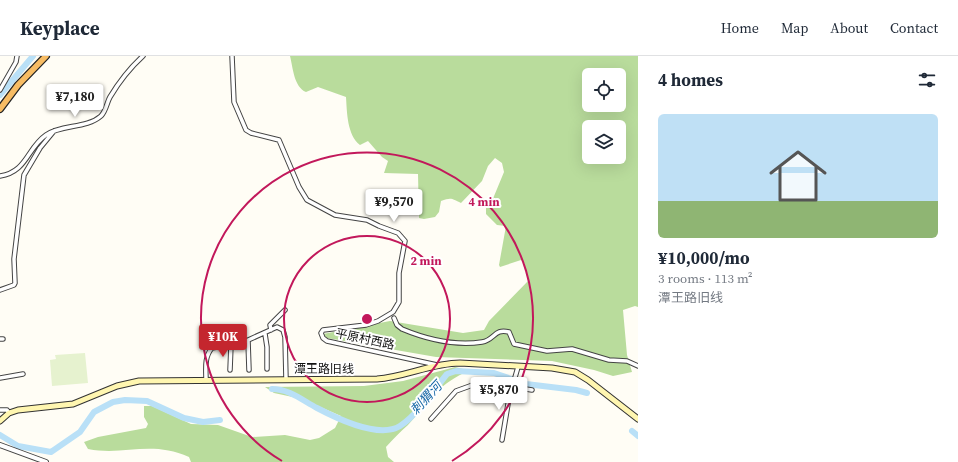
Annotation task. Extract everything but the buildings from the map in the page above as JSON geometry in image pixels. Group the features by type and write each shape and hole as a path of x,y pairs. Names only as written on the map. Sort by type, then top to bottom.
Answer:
{"highway":[{"path":"0,109 18,85 46,56"}],"main road":[{"name":"潭王路旧线","path":"0,421 9,413 24,409 73,404 117,386 134,382 386,378 438,366 460,363 552,368 575,372 588,380 638,420"}],"street":[{"path":"0,90 16,62 17,56"},
{"path":"0,176 20,168 45,136 54,131 82,124 100,116 116,88 143,56"},
{"name":"平原村西路","path":"232,56 234,102 246,130 250,133 279,140 303,196 307,200 335,215 367,220 398,233 405,241 399,273 399,302 393,312 378,321 366,325 323,330 321,333 323,338 361,349 387,353 438,366"},
{"path":"0,290 14,285 15,283 14,259 24,175 40,148 54,131"},
{"path":"271,330 270,325 285,310"},
{"path":"394,318 397,325 402,328 448,343 484,342 498,331 503,330 509,332 512,336 514,344 547,351 572,349 609,360 627,361 638,366"},
{"path":"206,380 208,353 212,348 248,341 280,327 285,337 286,379"},
{"path":"265,334 267,346 267,369"},
{"path":"248,341 249,370"},
{"path":"230,345 230,370"},
{"path":"502,440 509,398 518,367"},
{"path":"0,378 23,374"},
{"path":"431,419 456,391 481,382 532,390"},
{"path":"0,410 7,410 9,413"},
{"path":"0,445 46,462"}],"green space":[{"path":"290,56 638,56 638,307 635,306 623,310 627,355 632,372 613,376 594,370 552,361 436,357 327,338 323,334 390,321 463,333 484,330 489,321 528,281 524,262 521,260 500,267 499,265 506,226 497,225 486,214 486,208 492,201 504,172 502,163 495,158 488,166 482,181 461,203 452,199 441,201 439,212 435,217 424,219 419,218 418,174 384,173 388,161 382,157 368,141 360,145 352,135 348,123 346,97 318,87 306,92 302,90 296,82"},
{"path":"85,353 88,383 52,386 50,360 56,359 55,355"},
{"path":"455,367 463,369 464,373 454,378 439,390 386,447 388,457 394,462 191,462 189,457 175,452 150,449 101,451 88,449 84,442 98,437 146,428 148,424 144,417 144,406 152,406 191,424 218,425 252,437 285,435 310,440 319,438 335,428 341,416 302,399 274,393 265,387 364,386 403,381"}],"waterway":[{"path":"0,95 33,56"},
{"name":"刺猬河","path":"272,389 278,389 290,393 346,422 370,429 381,430 400,426 425,402 447,374 456,371 494,373 526,384 576,390 587,393"},
{"name":"刺猬河","path":"0,435 18,446 51,452 80,432 94,412 113,402 125,400 147,401 184,418 203,422 220,420"},
{"name":"刺猬河","path":"632,431 638,436"}]}
